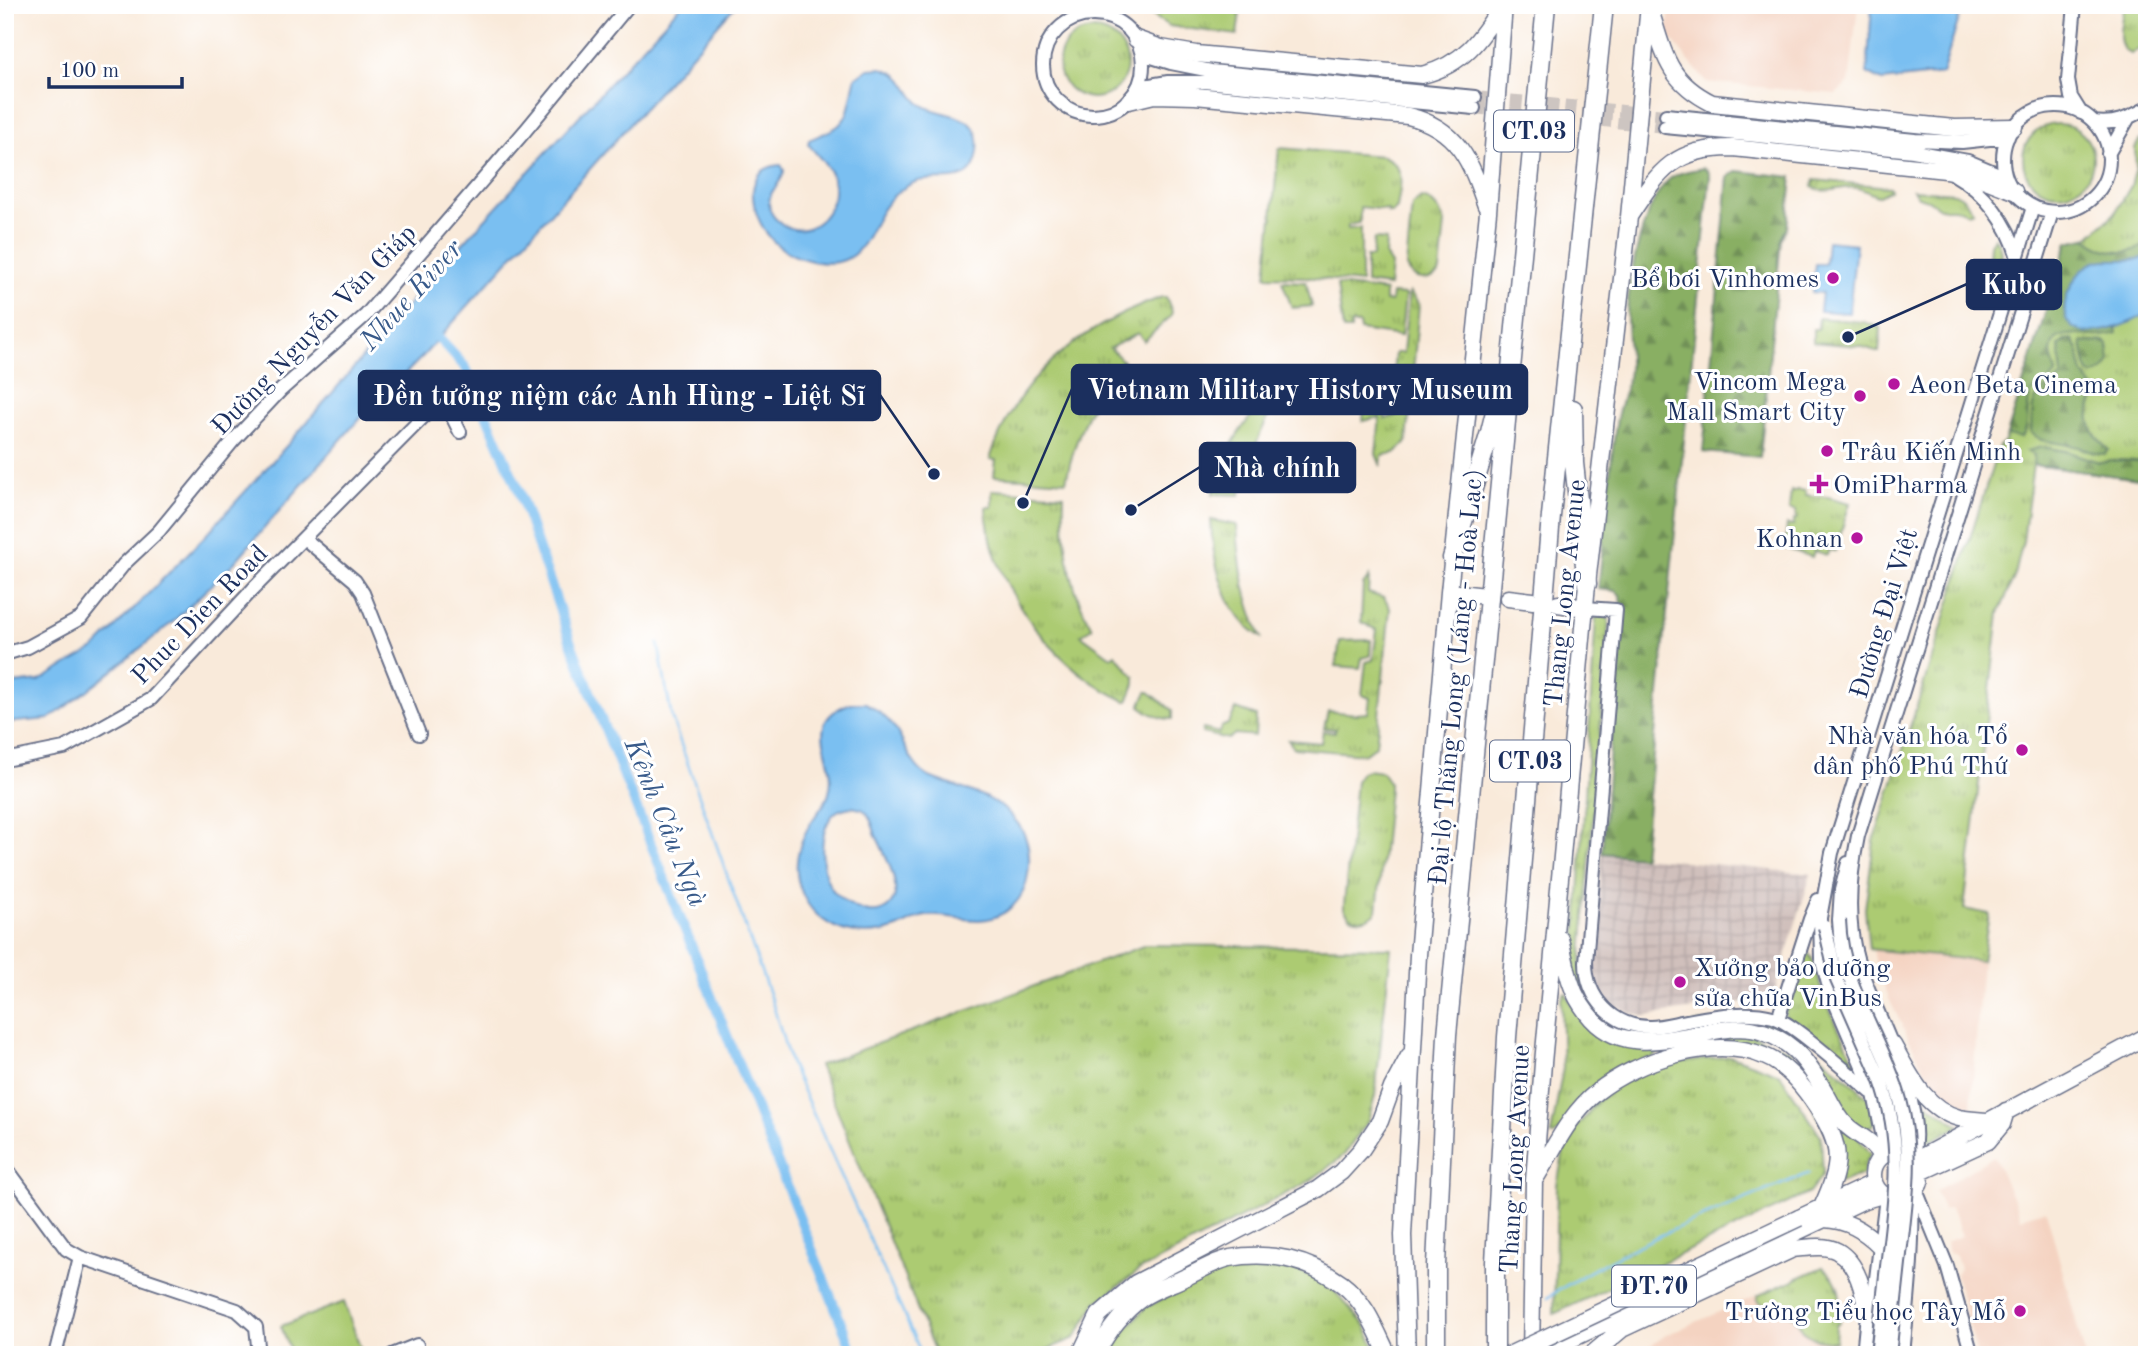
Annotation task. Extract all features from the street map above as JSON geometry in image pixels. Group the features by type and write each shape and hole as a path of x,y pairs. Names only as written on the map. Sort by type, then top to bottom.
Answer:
{"highway":[{"name":"Đại lộ Thăng Long (Láng - Hoà Lạc)","path":"1436,1355 1436,1265 1447,1035 1544,5"},
{"name":"CT.03","path":"1494,1355 1495,1262 1507,1037 1551,516 1606,5"},
{"path":"1587,168 1589,226 1572,420 1577,498 1587,584"},
{"path":"1452,558 1490,432 1504,374 1510,292 1524,223"}],"main road":[{"path":"1136,39 1161,48 1196,54 1422,75 1444,69 1459,59 1475,44 1503,5"},
{"path":"1407,1355 1403,1235 1418,955 1448,592 1488,212 1503,5"},
{"path":"1649,6 1664,55 1674,72 1684,86 1713,103 2011,132"},
{"name":"Thang Long Avenue","path":"1531,1355 1534,1181 1556,926 1587,584 1629,217 1649,6"},
{"path":"1134,94 1195,96 1420,119 1442,130 1461,149 1477,180 1488,212"},
{"path":"1629,217 1647,188 1670,163 1685,155 1710,148 1733,148 1946,170 2010,184"},
{"path":"1448,592 1486,596"},
{"path":"1508,598 1533,601"},
{"path":"1558,604 1585,608"},
{"path":"1556,926 1572,985 1585,1010 1601,1027 1627,1040 1644,1042 1732,1028 1762,1031 1778,1038 1792,1046 1805,1059 1846,1125 1872,1142 1884,1155"},
{"path":"1916,1163 1987,1121 2147,1037"},
{"path":"1893,1045 1925,1097 1934,1105 1960,1118 1987,1121"},
{"path":"1534,1181 1571,1120 1588,1099 1609,1083 1658,1060 1729,1048 1752,1052 1779,1064 1802,1086 1823,1117 1836,1143 1838,1153 1834,1178 1823,1213 1865,1232 1880,1247"},
{"path":"1080,1355 1099,1315 1136,1283 1318,1189 1340,1172 1361,1150 1380,1121 1392,1088 1412,1051"},
{"path":"1916,1163 1988,1141 2002,1124 2006,1111"},
{"path":"1903,1152 1916,1163 1921,1178 1914,1192 1899,1200 1880,1192 1873,1168 1884,1155 1903,1152"},
{"name":"ĐT.70","path":"1538,1355 1823,1213 1880,1192"},
{"name":"ĐT.70","path":"1509,1355 1802,1224"},
{"path":"1591,1355 1622,1329 1793,1249 1819,1247 1837,1251 1857,1275 1864,1291 1867,1314"},
{"path":"1095,1355 1107,1333 1143,1297 1228,1258 1262,1256 1293,1259 1316,1268 1344,1285 1365,1308 1388,1355"}],"street":[{"name":"Đường Nguyễn Văn Giáp","path":"5,654 28,647 81,618 124,564 159,531 233,441 281,390 366,316 526,131 629,5"},
{"path":"2075,5 2067,80 2071,97 2081,113"},
{"path":"1134,94 1143,71 1142,54 1136,39 1125,26 1094,14 1077,17 1063,24 1051,36 1044,51 1042,68 1046,84 1054,99 1067,109 1083,115 1100,116 1115,111 1134,94 1168,82 1205,82 1475,103 1214,72 1142,54"},
{"path":"2048,107 2067,80"},
{"path":"2010,184 2004,164 2004,150 2011,132 2027,115 2048,107 2063,106 2094,122 2104,124 2128,119 2147,108"},
{"path":"2011,132 1962,142 1666,121 1913,151 1968,161 2010,184 2033,207 2052,212 2069,211 2084,204 2097,193 2105,179 2108,154 2128,119"},
{"path":"2094,122 2102,135 2108,154"},
{"path":"1946,170 1972,184 1993,208 2012,237 2017,257"},
{"name":"Đường Đại Việt","path":"1884,1155 1874,1094 1824,974 1819,918 1824,904 1832,853 2033,207"},
{"name":"Đường Đại Việt","path":"1916,1163 1912,1109 1893,1045 1866,983 1853,939 1854,856 2052,212"},
{"path":"1976,390 1994,396"},
{"name":"Phuc Dien Road","path":"5,761 64,748 151,699 255,587 437,403 441,402 446,406 460,432"},
{"path":"305,539 355,581 363,593 419,734"},
{"path":"1585,608 1616,610 1587,962 1588,982 1595,998 1619,1020 1645,1027 1732,1015 1750,1014 1778,1019 1874,1094"},
{"path":"1858,836 1841,890 1840,938 1850,980 1889,1065 1906,1135 1908,1185 1889,1355"},
{"path":"1778,1019 1810,919 1825,886"},
{"path":"1824,904 1825,927 1837,980 1880,1078 1895,1133 1895,1190 1877,1355"},
{"path":"5,1166 66,1249 80,1257 237,1310 256,1327 259,1355"},
{"path":"1863,1355 1867,1314 1874,1295 1880,1247 1880,1192"},
{"path":"1914,1192 1947,1266 1972,1355"},
{"path":"1903,1355 1911,1270 1914,1192"},
{"path":"55,1355 80,1257"},
{"path":"392,1355 418,1345"}],"shaded area":[{"path":"1670,5 1858,5 1849,83 1836,94 1706,82 1667,34"},
{"path":"1602,853 1811,874 1774,993 1766,999 1644,1016 1630,1013 1610,1003 1594,978 1593,968"},
{"path":"1873,950 1982,961 1971,1106 1945,1098 1931,1084 1890,1001"},
{"name":"Trường Tiểu học Tây Mỗ","path":"1994,1156 2021,1218 2046,1210 2085,1355 1977,1355 1956,1275 1960,1268 1956,1255 1949,1253 1946,1242 1962,1236 1951,1208 1943,1210 1936,1191"},
{"path":"1823,1267 1838,1284 1841,1297 1834,1355 1637,1355 1666,1335"}],"green space":[{"path":"1136,5 1241,5 1237,35 1169,26"},
{"path":"2124,5 2147,5 2147,44 2131,54 2125,51 2120,40"},
{"path":"1093,30 1106,33 1117,40 1124,51 1127,64 1124,77 1117,88 1106,95 1093,98 1080,95 1069,88 1062,77 1059,64 1062,51 1069,40 1080,33"},
{"path":"2058,124 2083,134 2093,159 2083,184 2058,194 2033,184 2023,159 2033,134"},
{"path":"2147,136 2147,480 2033,465 2023,541 2015,575 1999,613 1964,909 1989,914 1982,961 1869,949 1865,909 1874,841 1999,446 2005,441 2068,242 2089,237 2115,213 2131,186 2136,168 2135,148 2139,141"},
{"path":"1279,148 1383,156 1396,166 1400,178 1397,208 1388,213 1388,210 1360,207 1360,223 1348,225 1348,229 1361,228 1361,283 1266,276"},
{"path":"1703,168 1710,176 1643,857 1602,853 1621,604 1620,595 1616,591 1598,589 1614,439 1629,371 1627,318 1630,284 1645,222 1662,188 1675,175"},
{"path":"1736,171 1792,177 1787,228 1781,239 1760,457 1703,452 1728,177"},
{"path":"1814,180 1889,187 1890,190 1879,196 1857,188 1823,191 1812,187"},
{"path":"1913,190 1955,193 1962,197 1973,211 1968,213 1954,208 1940,208 1918,197"},
{"path":"1421,198 1436,207 1445,223 1440,271 1427,279 1417,278 1406,267 1412,205"},
{"path":"1994,238 2001,253 1985,305 1980,299 1982,273 1989,260 1990,244"},
{"path":"2086,238 2115,252 2131,251 2147,244 2147,257 2144,259 2098,261 2068,293 2065,315 2081,331 2116,328 2117,333 2100,336 2068,335 2056,339 2051,352 2056,374 2031,395 2026,428 2021,438 2007,435 2068,242"},
{"path":"1374,239 1386,240 1385,255 1391,264 1389,286 1366,283 1366,257 1372,257"},
{"path":"1282,281 1306,282 1312,306 1292,308"},
{"path":"1337,285 1385,291 1385,301 1391,302 1392,294 1405,295 1401,336 1360,330 1359,324 1351,324 1351,330 1343,330"},
{"path":"1409,292 1419,304 1407,442 1395,453 1382,455 1381,466 1376,454 1380,417 1363,421 1364,409 1375,411 1377,394 1387,397 1385,419 1397,416 1400,389 1392,386 1395,353 1403,353"},
{"path":"1166,297 1172,312 1170,317 1144,341 1138,333 1110,348 1123,361 1102,388 1086,417 1074,448 1066,481 994,476 996,460 990,459 1002,429 1017,402 1035,379 1079,339 1104,323"},
{"path":"1819,318 1864,322 1881,328 1879,352 1860,346 1813,342 1813,329 1818,329"},
{"path":"2072,339 2085,378 2099,392 2091,408 2090,423 2097,437 2109,450 2105,454 2041,440 2031,433 2032,409 2036,399 2043,390 2062,377 2059,346 2065,340"},
{"path":"2105,341 2110,361 2100,373 2090,374 2086,367 2082,343"},
{"path":"1287,383 1259,437 1240,495 1213,494 1224,461 1240,431 1249,418"},
{"path":"2042,447 2066,451 2099,462 2147,462 2147,480 2033,465 2034,455 2027,451"},
{"path":"992,490 1064,495 1064,530 1069,564 1078,597 1092,628 1081,635 1111,657 1115,654 1135,677 1128,701 1097,685 1069,663 1033,625 1019,604 996,557 989,532 986,507 992,507"},
{"path":"1791,491 1806,491 1806,495 1850,503 1835,551 1829,550 1827,555 1814,551 1812,557 1785,548 1787,525 1793,526 1796,519 1796,511 1789,510"},
{"path":"1211,520 1237,525 1244,582 1261,637 1238,615 1222,585 1214,552"},
{"path":"1369,577 1368,593 1384,598 1390,608 1376,745 1364,754 1294,748 1288,740 1321,743 1323,731 1335,732 1335,729 1324,728 1328,711 1368,713 1370,698 1362,695 1366,662 1373,660 1377,630 1361,622 1363,585"},
{"path":"1596,616 1607,617 1609,620 1581,966 1586,993 1600,1014 1621,1028 1634,1032 1648,1034 1742,1018 1756,1019 1785,1029 1867,1096 1874,1123 1870,1127 1862,1128 1850,1118 1813,1060 1785,1034 1638,1038 1597,1019 1574,977"},
{"path":"1371,640 1370,656 1362,658 1360,668 1336,666 1340,641"},
{"path":"1147,692 1172,710 1172,719 1155,716 1140,706"},
{"path":"1236,709 1256,716 1255,736 1235,734 1228,739 1202,733 1203,729 1219,733 1221,727 1228,724"},
{"path":"1362,772 1382,772 1389,782 1389,789 1377,911 1368,918 1361,919 1350,917 1344,905 1356,781"},
{"path":"1146,945 1391,948 1375,1096 1368,1121 1344,1155 1310,1181 1140,1270 1096,1303 1075,1338 1034,1355 936,1355 819,1065"},
{"path":"1808,953 1827,1003 1856,1064 1854,1067 1851,1068 1785,1016 1804,954"},
{"path":"1566,993 1588,1026 1617,1044 1657,1048 1748,1034 1789,1050 1871,1154 1863,1174 1839,1183 1843,1167 1792,1065 1767,1048 1734,1041 1658,1053 1551,1135 1563,1068 1561,1001"},
{"path":"1731,1056 1780,1074 1821,1136 1823,1174 1809,1193 1554,1314 1557,1185 1566,1140 1607,1090 1661,1065"},
{"path":"1916,1096 1959,1125 1958,1127 1930,1141 1924,1140"},
{"path":"1266,1261 1324,1279 1365,1325 1379,1355 1103,1355 1146,1307 1229,1266"},
{"path":"1823,1267 1834,1279 1839,1292 1839,1323 1836,1326 1835,1342 1815,1339 1803,1331 1794,1316 1759,1302 1757,1296"},
{"path":"344,1302 363,1355 292,1355 281,1326"}],"water":[{"path":"681,5 736,5 424,355 352,427 234,563 174,621 49,719 5,723 5,685 39,681 94,649 205,536 432,277"},
{"path":"1872,5 1963,5 1942,74 1882,81 1867,73"},
{"path":"882,68 900,77 921,104 962,118 975,129 978,151 975,164 962,176 919,181 901,190 888,202 854,254 841,261 823,263 790,254 772,239 759,220 753,195 755,181 764,170 781,165 784,170 782,178 771,194 769,203 774,217 790,228 803,229 823,218 834,195 834,182 829,170 808,144 809,140 841,124 850,106 856,77 869,69"},
{"name":"Bể bơi Vinhomes","path":"1827,241 1856,244 1849,313 1820,311 1822,293 1812,292 1815,264 1825,264"},
{"path":"2147,257 2147,313 2121,326 2098,331 2087,332 2071,326 2065,311 2065,302 2072,284 2083,270 2096,262"},
{"path":"851,703 866,703 891,724 912,759 926,775 981,795 999,805 1019,826 1028,846 1028,874 1023,892 1006,912 979,920 926,916 897,928 865,934 836,927 823,920 812,909 803,896 798,880 798,854 803,838 829,793 831,779 823,731 826,720 835,711","holes":["852,807 862,809 868,815 895,883 893,900 881,911 864,911 847,903 833,890 826,876 822,846 826,827 836,812"]}],"waterway":[{"name":"Kênh Cầu Ngà","path":"432,331 466,368 519,491 571,643 854,1355"},
{"path":"658,643 672,719 774,1008 790,1062 922,1355"},
{"path":"1547,1298 1642,1244 1809,1173"}],"tunnel":[{"path":"1475,97 1666,115"},
{"path":"1474,108 1665,127"}],"place":[{"name":"Bể bơi Vinhomes","path":"1833,278"},
{"name":"Kubo","path":"1848,337"},
{"name":"Aeon Beta Cinema","path":"1894,384"},
{"name":"Vincom Mega Mall Smart City","path":"1860,396"},
{"name":"Trâu Kiến Minh","path":"1827,451"},
{"name":"Đền tưởng niệm các Anh Hùng - Liệt Sĩ","path":"934,474"},
{"name":"OmiPharma","path":"1819,484"},
{"name":"Vietnam Military History Museum","path":"1023,503"},
{"name":"Nhà chính","path":"1131,510"},
{"name":"Kohnan","path":"1857,538"},
{"name":"Nhà văn hóa Tổ dân phố Phú Thứ","path":"2022,750"},
{"name":"Xưởng bảo dưỡng sửa chữa VinBus","path":"1680,982"},
{"name":"Trường Tiểu học Tây Mỗ","path":"2020,1311"}],"water label":[{"name":"Nhue River","path":"410,294"}]}
